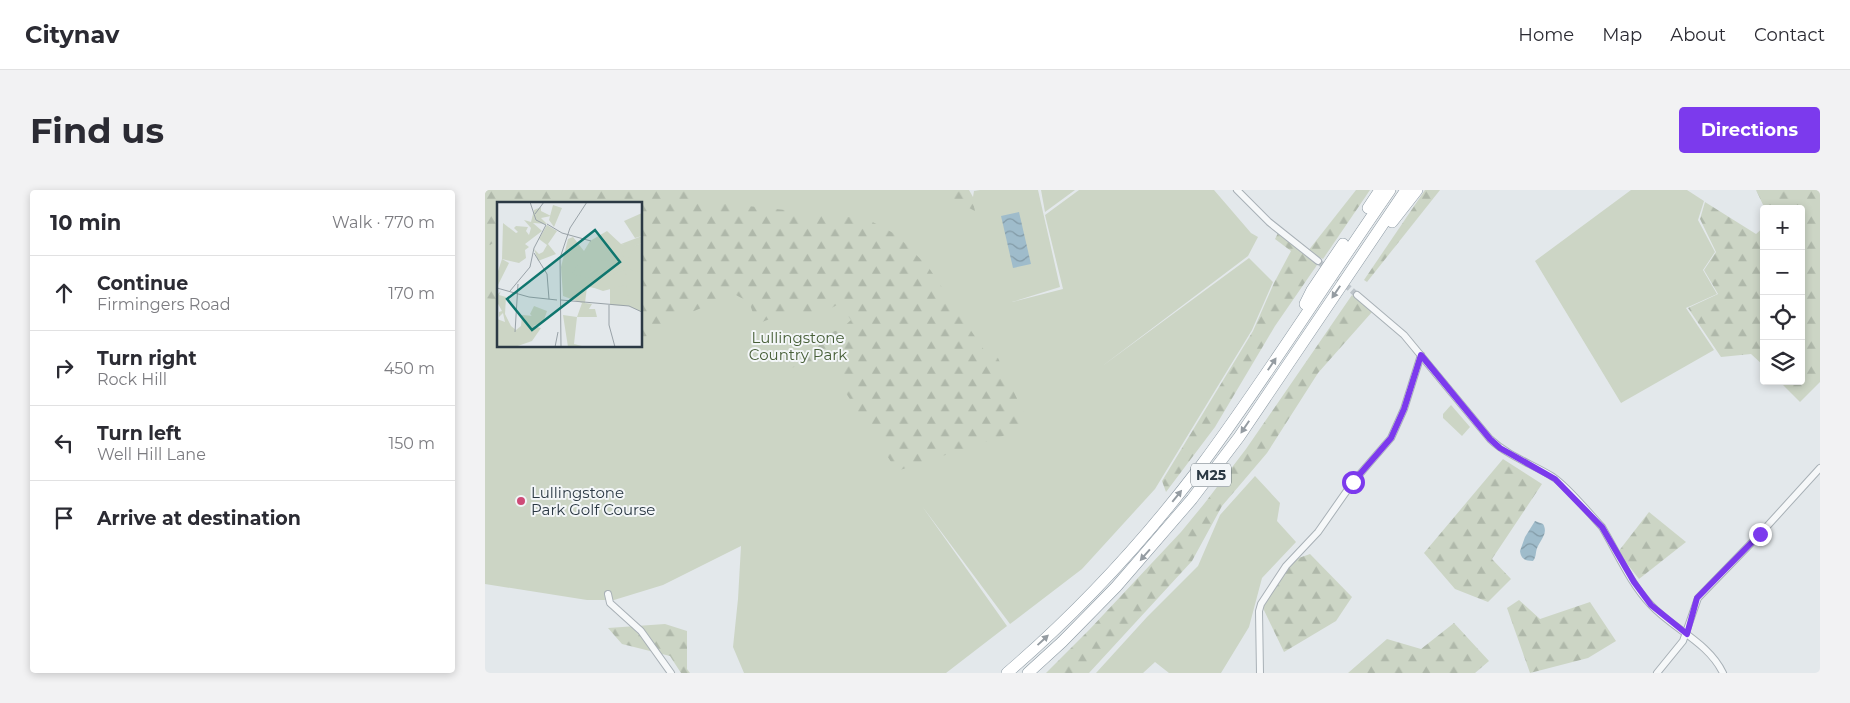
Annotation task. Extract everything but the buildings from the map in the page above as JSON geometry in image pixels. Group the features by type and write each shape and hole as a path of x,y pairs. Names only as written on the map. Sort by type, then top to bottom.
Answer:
{"highway":[{"name":"M25","path":"1295,329 1312,290 1380,190"},
{"name":"M25","path":"1007,673 1073,611 1152,526 1222,436 1390,190"},
{"name":"M25","path":"1028,673 1062,642 1116,587 1192,499 1239,437 1406,190"},
{"name":"M25","path":"1363,252 1393,220 1417,190"}],"street":[{"path":"1237,190 1269,222 1318,261"},
{"path":"1357,295 1404,334 1490,439 1500,448 1555,479 1602,527 1634,582 1651,605 1712,656 1723,673"},
{"path":"1260,673 1259,611 1261,604 1286,566 1318,532 1353,482 1391,438 1404,409 1421,355"},
{"path":"1657,673 1687,634 1697,598 1760,534 1820,468"},
{"path":"608,594 610,603 641,631 671,673"}],"green space":[{"name":"Lullingstone Country Park","path":"485,190 969,190 973,197 974,191 980,190 1038,190 1060,287 1012,302 1063,289 1045,215 1079,190 1214,190 1251,233 1258,237 1248,256 1101,367 1249,258 1273,282 1252,330 1155,489 1082,569 1010,624 922,506 1007,626 946,673 744,673 733,647 741,546 663,585 614,600 587,600 485,584"},
{"path":"485,190 682,190 711,202 867,219 897,235 929,268 986,353 998,358 1028,422 1015,432 897,471 823,358 778,372 776,366 822,334 840,330 851,320 839,304 822,313 788,312 757,324 749,302 734,294 673,320 661,332 643,337 643,202 497,202 497,240 490,245 485,240"},
{"path":"933,190 968,190 975,211"},
{"path":"1041,190 1075,190 1045,212"},
{"path":"1356,190 1370,190 1323,259 1308,251"},
{"path":"1425,190 1440,190 1367,282 1364,280"},
{"path":"1631,190 1687,190 1704,201 1698,220 1715,252 1703,270 1717,294 1686,308 1714,350 1621,403 1535,261"},
{"path":"1756,190 1820,190 1820,382 1800,402 1783,385 1805,385 1805,205 1763,205"},
{"path":"1705,202 1756,234 1760,230 1760,362 1751,354 1721,357 1688,308 1718,294 1704,270 1716,252 1700,219"},
{"path":"1278,233 1317,265 1275,326 1215,427 1166,492 1162,481 1253,331 1274,283 1291,251 1275,239"},
{"path":"485,273 497,279 497,300 485,298"},
{"path":"1352,295 1372,312 1318,373 1267,453 1222,506 1192,561 1089,673 1046,673 1181,532 1204,504 1246,449"},
{"path":"1451,405 1470,427 1462,436 1443,418 1443,414"},
{"path":"1503,459 1542,484 1492,559 1511,579 1488,602 1455,589 1424,553"},
{"path":"1255,476 1280,503 1277,521 1296,542 1262,578 1249,627 1221,673 1169,673 1155,662 1143,673 1096,673 1147,617 1198,566 1220,515"},
{"path":"1649,512 1686,542 1639,579 1618,552"},
{"path":"1310,554 1352,597 1336,621 1284,652 1261,604 1293,560"},
{"path":"1519,600 1540,619 1590,602 1616,641 1588,658 1530,673 1507,608"},
{"path":"1454,623 1489,661 1475,673 1348,673 1387,639 1421,649"},
{"path":"665,624 687,631 687,669 690,673 681,673 670,656 622,644 608,628"}],"water":[{"path":"1019,212 1031,264 1013,268 1001,216"},
{"path":"1535,521 1543,524 1545,532 1533,561 1528,561 1522,558 1520,551 1525,537"}],"tunnel":[{"path":"1318,261 1357,295"}],"place":[{"name":"Lullingstone Park Golf Course","path":"521,501"}],"route":[{"path":"1353,482 1391,438 1404,409 1421,355 1490,439 1500,448 1555,479 1602,527 1634,582 1651,605 1687,634 1697,598 1760,534"}]}
